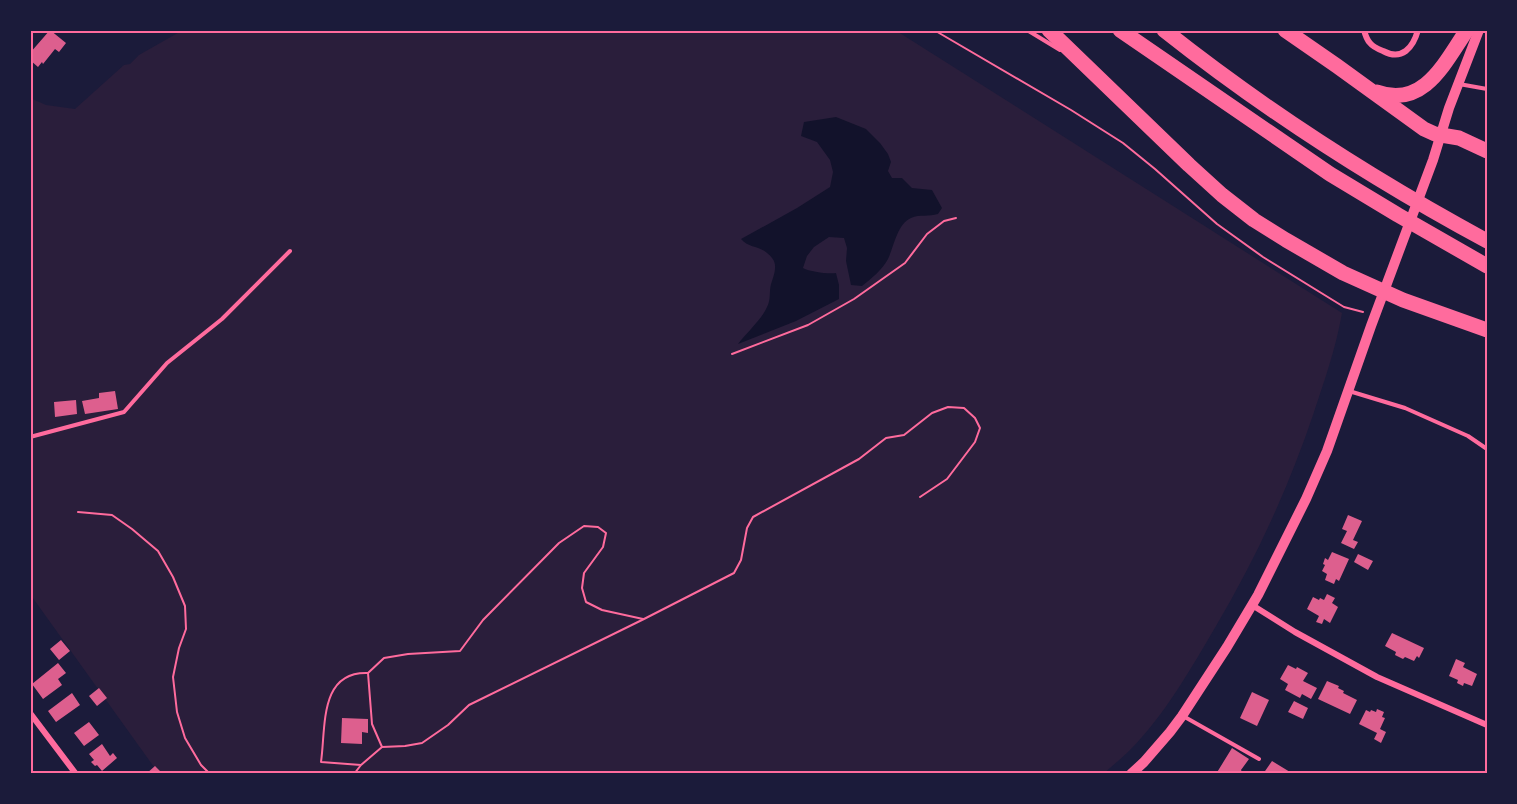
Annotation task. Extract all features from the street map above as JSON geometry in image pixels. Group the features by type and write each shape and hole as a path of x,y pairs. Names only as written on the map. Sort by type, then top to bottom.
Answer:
{"highway":[{"path":"1049,30 1189,165 1254,220 1343,273 1384,292 1487,330"},
{"path":"1120,30 1330,174 1487,266"},
{"path":"1164,30 1231,81 1309,135 1404,195 1487,241"},
{"path":"1285,30 1424,129 1459,138 1487,150"},
{"path":"1369,88 1392,96 1420,90 1436,75 1467,30"}],"main road":[{"path":"1131,774 1158,747 1182,716 1227,647 1252,605 1310,491 1327,451 1479,30"}],"street":[{"path":"1364,30 1375,48 1398,55 1407,50 1416,39 1419,30"},
{"path":"1252,605 1295,632 1377,677 1487,725"},
{"path":"30,712 76,774"}],"lane":[{"path":"1027,30 1084,64"},
{"path":"1458,84 1487,89"},
{"path":"30,437 124,412 167,363 222,319 290,251"},
{"path":"1348,391 1405,408 1468,436 1487,449"},
{"path":"1182,716 1259,759"}],"path":[{"path":"934,30 1123,143 1217,224 1263,257 1344,307 1375,316"},
{"path":"732,354 808,325 854,300 905,263 927,234 944,221 956,218"},
{"path":"354,774 382,747 422,743 448,725 469,705 644,620 734,573 741,560 747,528 753,517 859,459 886,438 904,435 932,413 948,407 964,408 975,418 980,428 975,442 947,479 920,497"},
{"path":"78,512 112,515 158,550 173,577 184,606 186,629 173,677 177,712 185,738 201,765 210,774"},
{"path":"361,765 321,762 328,698 334,687 358,672 368,673 384,658 460,651 483,620 532,570 559,543 584,526 598,526 606,533 603,547 584,573 582,588 586,602 602,610 644,620"},
{"path":"368,673 372,724 382,747"}],"shaded area":[{"path":"183,30 895,30 1342,313 1333,352 1293,470 1258,549 1231,600 1166,707 1130,750 1103,774 159,774 30,594 30,98 46,105 75,109 124,65 130,64 139,55"},
{"path":"836,117 866,129 888,154 891,162 888,171 892,178 902,178 912,188 932,190 942,208 938,214 914,217 906,221 899,230 886,263 862,286 851,285 844,238 829,237 814,247 807,256 803,268 810,271 836,273 839,299 796,321 738,344 765,312 775,267 774,261 768,254 741,239 830,187 833,172 830,160 817,142 801,136 804,122"}],"building":[{"path":"50,30 66,43 59,52 55,49 38,67 30,60 30,53"},
{"path":"115,391 118,409 85,414 82,401 99,398 99,393"},
{"path":"76,400 77,414 55,417 54,402"},
{"path":"1348,515 1362,521 1353,540 1358,542 1354,549 1341,543 1347,531 1342,529"},
{"path":"1332,552 1349,559 1339,581 1336,579 1334,584 1325,580 1327,574 1322,571 1325,558 1328,560"},
{"path":"1358,554 1373,561 1368,570 1354,562"},
{"path":"1327,594 1335,598 1332,603 1338,607 1330,623 1324,619 1322,624 1316,622 1319,616 1307,609 1313,597 1324,600"},
{"path":"1392,633 1424,648 1419,658 1417,656 1414,661 1405,657 1403,659 1385,646"},
{"path":"61,640 70,651 59,660 50,649"},
{"path":"1456,659 1465,663 1463,667 1477,674 1472,686 1464,683 1463,686 1457,683 1458,680 1449,676"},
{"path":"58,663 66,673 58,679 62,685 43,699 32,684"},
{"path":"1288,665 1308,673 1303,681 1317,688 1311,699 1302,694 1300,698 1285,690 1288,684 1280,679"},
{"path":"1327,681 1339,686 1338,688 1344,691 1343,693 1357,700 1350,714 1318,699"},
{"path":"99,688 107,698 97,706 89,696"},
{"path":"1252,692 1269,700 1257,726 1240,718"},
{"path":"72,693 80,705 56,722 48,711"},
{"path":"1294,701 1308,708 1303,719 1288,712"},
{"path":"1377,709 1384,712 1382,717 1385,718 1380,729 1386,732 1381,743 1374,739 1377,733 1359,724 1366,710 1376,712"},
{"path":"342,718 368,719 368,733 362,732 362,744 341,743"},
{"path":"89,722 99,735 84,746 74,733"},
{"path":"102,744 110,756 113,753 117,758 102,771 91,762 94,760 89,754"},
{"path":"1232,748 1249,759 1241,770 1243,774 1216,774"},
{"path":"1272,761 1290,772 1289,774 1263,774"},
{"path":"155,766 160,771 157,774 146,774"}]}
